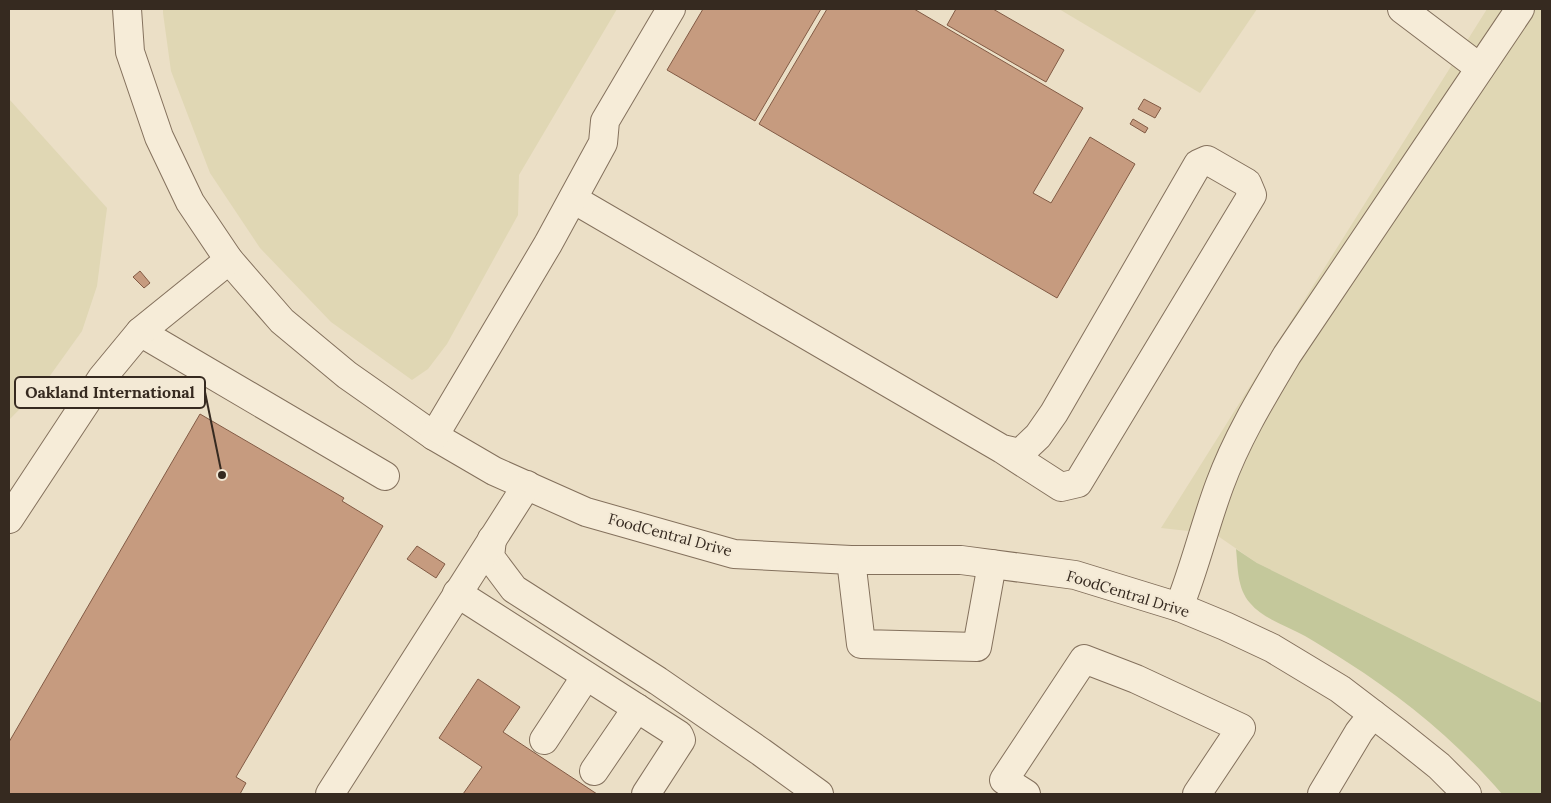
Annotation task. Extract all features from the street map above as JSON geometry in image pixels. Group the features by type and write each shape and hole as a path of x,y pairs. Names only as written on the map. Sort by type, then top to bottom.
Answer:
{"street":[{"name":"FoodCentral Drive","path":"127,9 130,52 159,137 190,202 229,260 282,321 347,375 434,436 494,471 586,512 734,554 851,560 961,560 1075,576 1179,607 1272,648 1340,689 1439,766 1467,794"},
{"path":"434,436 573,199 603,143 605,121 671,9"},
{"path":"1402,9 1480,68"},
{"path":"1179,607 1220,484 1254,411 1287,355 1520,9"},
{"path":"573,199 1002,449 1061,487 1078,483 1252,195 1247,183 1207,160 1198,164 1054,413 1038,436 1020,453 1002,449"},
{"path":"9,519 102,378 140,332 229,260"},
{"path":"140,332 386,476"},
{"path":"330,794 527,485"},
{"path":"492,539 490,557 514,589 666,687 762,752 819,794"},
{"path":"851,560 861,644 977,646 992,564"},
{"path":"457,593 679,735 681,740 646,794"},
{"path":"1026,794 1004,780 1084,659 1136,679 1241,728 1197,794"},
{"path":"544,740 586,676"},
{"path":"594,771 637,708"},
{"path":"1322,794 1359,732 1373,714"}],"shaded area":[{"path":"163,9 617,9 519,175 518,215 447,344 428,369 412,380 331,322 260,248 210,173 171,71"},
{"path":"1059,9 1257,9 1200,93"},
{"path":"1487,9 1542,9 1542,703 1257,563 1215,534 1161,528"},
{"path":"9,99 107,208 97,286 82,331 44,384 9,420"}],"green space":[{"path":"1236,549 1257,563 1542,703 1542,794 1502,794 1449,739 1389,691 1321,645 1268,618 1255,609 1246,597 1240,584"}],"building":[{"path":"703,9 821,9 755,121 667,70"},
{"path":"827,9 914,9 1083,108 1033,193 1051,203 1090,137 1135,164 1057,298 759,124"},
{"path":"956,9 993,9 1064,50 1046,82 947,25"},
{"path":"1144,99 1161,108 1155,118 1138,109"},
{"path":"1133,119 1148,128 1145,133 1130,124"},
{"path":"140,271 150,283 144,288 133,277"},
{"path":"200,414 344,498 342,501 383,526 236,777 246,783 240,794 9,794 9,742"},
{"path":"417,546 445,564 436,578 407,559"},
{"path":"478,679 520,707 503,732 597,794 463,794 482,767 439,738"}],"place":[{"name":"Oakland International","path":"222,475"}]}
